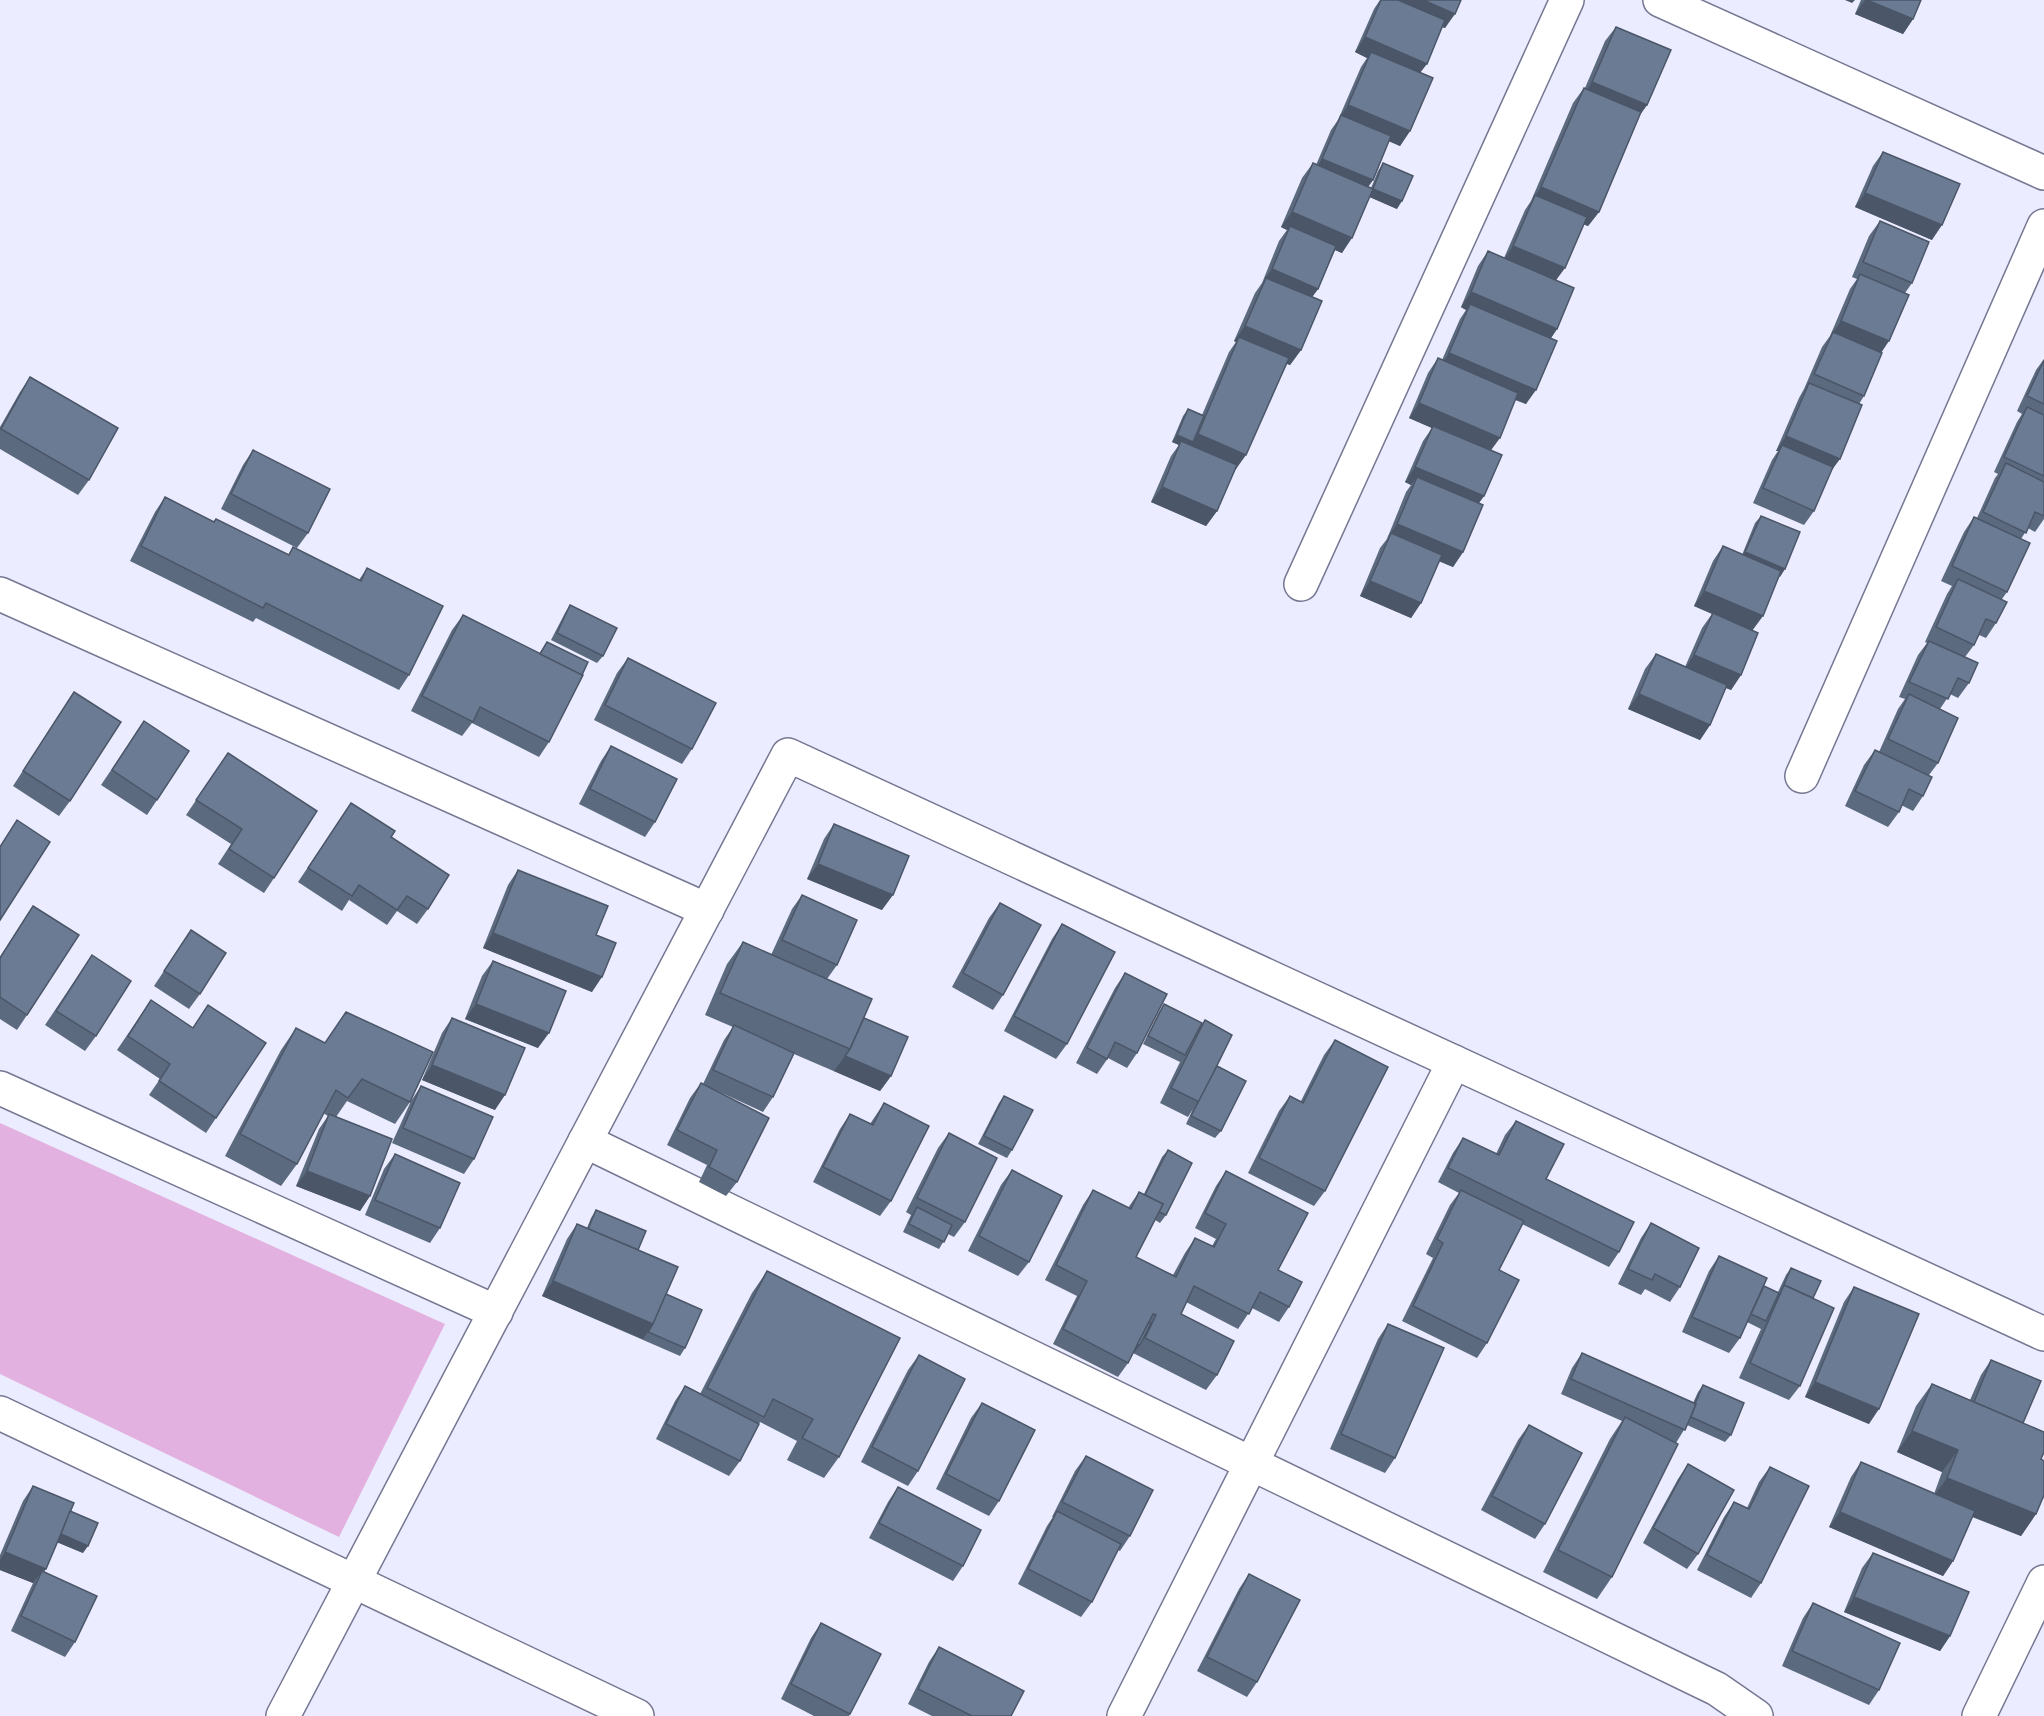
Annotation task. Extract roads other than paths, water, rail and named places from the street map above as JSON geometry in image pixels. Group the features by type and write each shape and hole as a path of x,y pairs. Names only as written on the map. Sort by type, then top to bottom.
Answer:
{"street":[{"path":"1301,584 1567,0"},
{"path":"1660,0 2044,172"},
{"path":"1802,776 2044,226"},
{"path":"0,594 707,910"},
{"path":"283,1716 788,755 2044,1334"},
{"path":"1124,1716 1454,1062"},
{"path":"0,1088 496,1312"},
{"path":"585,1141 1717,1689 1756,1716"},
{"path":"0,1413 637,1716"},
{"path":"1979,1716 2044,1582"}]}
